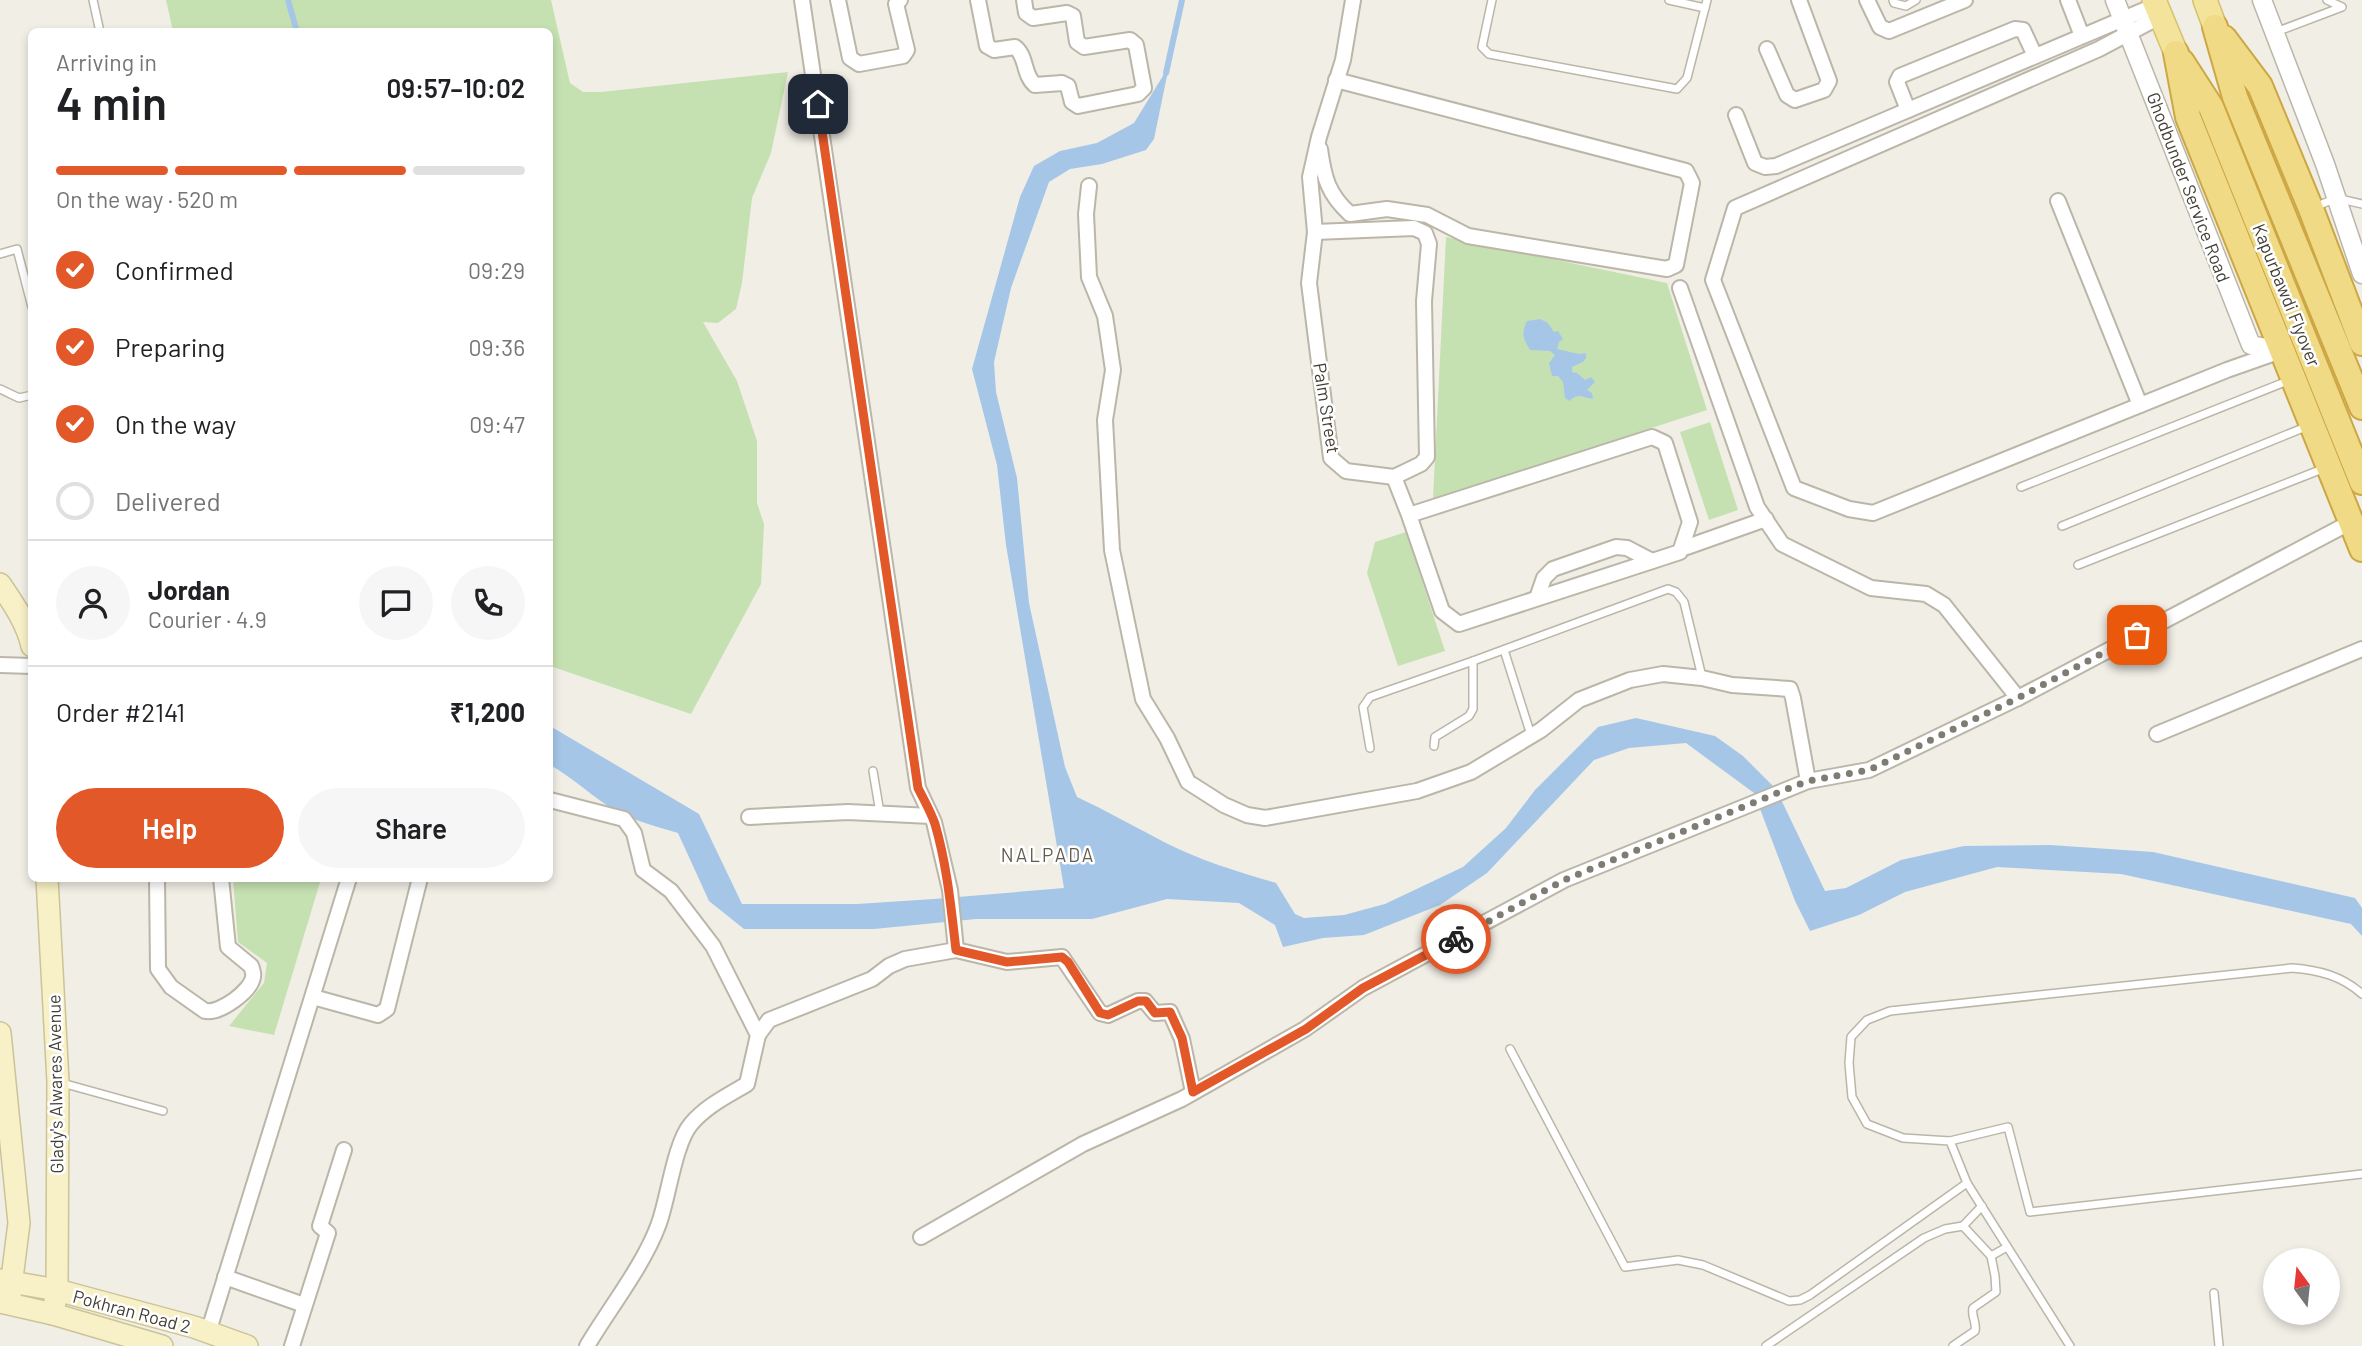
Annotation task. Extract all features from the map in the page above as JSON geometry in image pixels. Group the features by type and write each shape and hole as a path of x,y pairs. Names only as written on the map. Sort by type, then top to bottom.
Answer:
{"highway":[{"name":"Kapurbawdi Flyover","path":"2215,27 2235,97 2362,407"},
{"path":"2215,27 2260,86 2361,340"},
{"name":"Kapurbawdi Flyover","path":"2176,53 2211,107 2362,482"},
{"path":"2176,53 2188,117 2362,550"}],"main road":[{"path":"2205,0 2215,27"},
{"path":"2157,7 2176,53"},
{"path":"0,584 14,604 28,633"},
{"name":"Glady's Alwares Avenue","path":"47,882 58,1082 57,1290 53,1314"},
{"path":"0,1033 3,1095 19,1223 6,1281 5,1302"},
{"name":"Pokhran Road 2","path":"6,1281 57,1290 194,1327 247,1346"},
{"name":"Pokhran Road 2","path":"5,1302 162,1346"}],"street":[{"path":"802,0 918,788 931,816 950,890 956,950"},
{"path":"838,0 850,58 859,64 903,56 906,50 896,4 900,0"},
{"path":"978,0 987,46 994,50 1015,47 1021,51 1029,79 1035,85 1062,83 1068,86 1072,102 1077,106 1138,94 1144,88 1136,45 1130,40 1084,47 1077,42 1073,16 1067,13 1033,18 1026,13 1024,0"},
{"name":"Palm Street","path":"1353,0 1343,60 1319,137 1310,177 1315,232 1309,283 1331,458 1346,471 1394,477"},
{"path":"1767,49 1787,95 1795,100 1824,90 1829,81 1799,0"},
{"path":"1867,0 1880,27 1889,31 1965,0"},
{"path":"2068,0 2082,36"},
{"name":"Ghodbunder Service Road","path":"2115,0 2251,345 2283,351"},
{"path":"2262,0 2362,274"},
{"path":"2157,7 2126,26 2099,49 1735,208 1713,279 1794,488 1849,509 1873,513 2227,370 2283,351"},
{"path":"1735,115 1755,163 1765,167 1776,166 2082,36 2126,26"},
{"path":"1908,110 1897,82 1900,76 2015,29 2023,30 2035,56"},
{"path":"1319,137 1323,175 1335,200 1350,214 1387,209 1427,215 1468,236 1667,269 1676,265 1692,183 1686,171 1336,80"},
{"path":"1089,186 1086,214 1089,277 1105,316 1113,370 1105,420 1112,550 1143,699 1167,738 1188,782 1247,816 1265,818 1418,791 1471,772 1531,736 1579,700 1630,680 1663,674 1702,678 1732,685 1790,690 1808,781"},
{"path":"2058,201 2140,405"},
{"path":"1315,232 1413,228 1425,233 1429,244 1424,302 1427,457 1420,464 1394,477 1442,611 1459,624 1652,561 1762,513"},
{"path":"1680,288 1762,513 1782,544 1871,588 1926,594 1944,605 2018,698"},
{"path":"1409,515 1652,437 1665,443 1690,522 1683,549"},
{"path":"921,1237 1083,1144 1193,1092 1306,1029 1363,988 1564,880 1808,781 1869,770 2018,698 2351,522"},
{"path":"1536,598 1544,578 1553,569 1616,547 1627,548 1652,561"},
{"path":"2157,734 2362,649"},
{"path":"0,665 28,666"},
{"path":"553,801 624,819 634,833 643,870 671,891 713,946 758,1035"},
{"path":"749,817 848,812 931,816"},
{"path":"157,882 158,969 171,987 205,1011 211,1012 228,1007 251,983 253,977 251,966 228,947 221,882"},
{"path":"208,1333 348,882"},
{"path":"313,997 378,1015 387,1009 419,882"},
{"path":"587,1346 627,1284 658,1227 688,1127 708,1108 747,1084 758,1035 769,1020 872,979 905,959 956,950 1007,962 1062,957 1068,962 1100,1013 1108,1015 1138,1001 1146,1001 1155,1013 1170,1012 1182,1038 1193,1092"},
{"path":"292,1346 328,1233 320,1226 344,1150"},
{"path":"225,1277 304,1305"}],"lane":[{"path":"93,0 99,28"},
{"path":"1492,0 1482,47 1489,54 1677,89 1688,78 1706,4 1669,0"},
{"path":"1893,0 1894,3 1906,6 1916,0"},
{"path":"2275,33 2342,7 2327,0"},
{"path":"2311,209 2336,198 2362,204"},
{"path":"0,254 16,249 28,292"},
{"path":"2021,487 2294,379"},
{"path":"0,389 19,398 28,396"},
{"path":"2062,526 2312,425"},
{"path":"2078,565 2329,466"},
{"path":"1370,748 1363,707 1370,697 1668,589 1676,592 1684,602 1702,678"},
{"path":"1504,650 1531,736"},
{"path":"1434,746 1436,737 1469,716 1473,709 1473,661"},
{"path":"873,771 881,814"},
{"path":"2362,994 2349,982 2316,970 2292,968 1890,1010 1867,1020 1851,1037 1849,1063 1852,1097 1867,1124 1903,1138 1950,1141 2008,1127 2030,1212 2362,1174"},
{"path":"1510,1049 1625,1267 1678,1260 1703,1265 1789,1301 1800,1300 1967,1183"},
{"path":"58,1082 163,1111"},
{"path":"1950,1141 1967,1183 2070,1346"},
{"path":"1766,1346 1924,1238 1945,1229 1963,1226 1982,1206"},
{"path":"1953,1346 1975,1331 1976,1325 1971,1314 1973,1308 1996,1292 1991,1256 1963,1226"},
{"path":"1991,1256 2007,1247"},
{"path":"1831,1280 1841,1295"},
{"path":"2214,1293 2219,1346"}],"green space":[{"path":"166,0 551,0 570,83 583,92 788,72 771,153 752,198 742,283 736,309 718,323 703,322 737,381 757,441 757,503 764,524 761,584 691,714 553,667 553,28 172,28"},
{"path":"1446,237 1667,283 1707,410 1433,499"},
{"path":"1710,422 1738,510 1709,520 1680,432"},
{"path":"1406,532 1445,651 1398,666 1367,573 1375,542"},
{"path":"233,882 320,882 274,1035 229,1026 264,983 267,963 238,942"}],"water":[{"path":"1169,66 1154,139 1146,150 1102,164 1070,169 1049,182 1011,288 994,362 996,392 1017,478 1029,603 1065,767 1077,797 1191,854 1276,883 1295,914 1304,918 1344,915 1385,904 1463,867 1506,828 1535,790 1598,727 1636,718 1715,736 1743,756 1776,789 1825,891 1846,888 1901,860 1964,846 2050,845 2153,852 2355,898 2362,908 2362,936 2351,924 2121,874 1997,867 1905,892 1859,915 1810,931 1795,901 1754,793 1686,743 1629,748 1594,760 1487,873 1440,905 1364,935 1323,938 1283,947 1275,925 1239,903 1167,899 1092,919 976,919 874,929 744,929 709,901 678,833 613,809 553,767 553,728 699,814 742,904 857,904 1064,888 1006,545 997,465 972,369 1020,197 1034,166 1060,151 1097,143 1134,123"},
{"path":"1540,319 1548,323 1554,332 1558,331 1563,339 1557,349 1586,353 1583,362 1572,367 1572,372 1585,380 1591,377 1595,382 1587,390 1592,393 1593,399 1578,396 1570,401 1565,398 1563,382 1558,376 1552,376 1549,363 1555,355 1550,351 1530,350 1524,336 1525,325 1527,321"}],"waterway":[{"path":"288,0 296,28"},
{"path":"1166,73 1182,0"}],"way so far":[{"path":"1456,939 1564,880 1808,781 1869,770 2018,698 2137,635"}],"district":[{"name":"NALPADA","path":"1048,854"}],"route":[{"path":"818,104 918,788 934,822 945,867 956,950 1007,962 1062,957 1068,962 1100,1013 1108,1015 1138,1001 1146,1001 1155,1013 1170,1012 1182,1038 1193,1092 1306,1029 1363,988 1456,939"}]}
